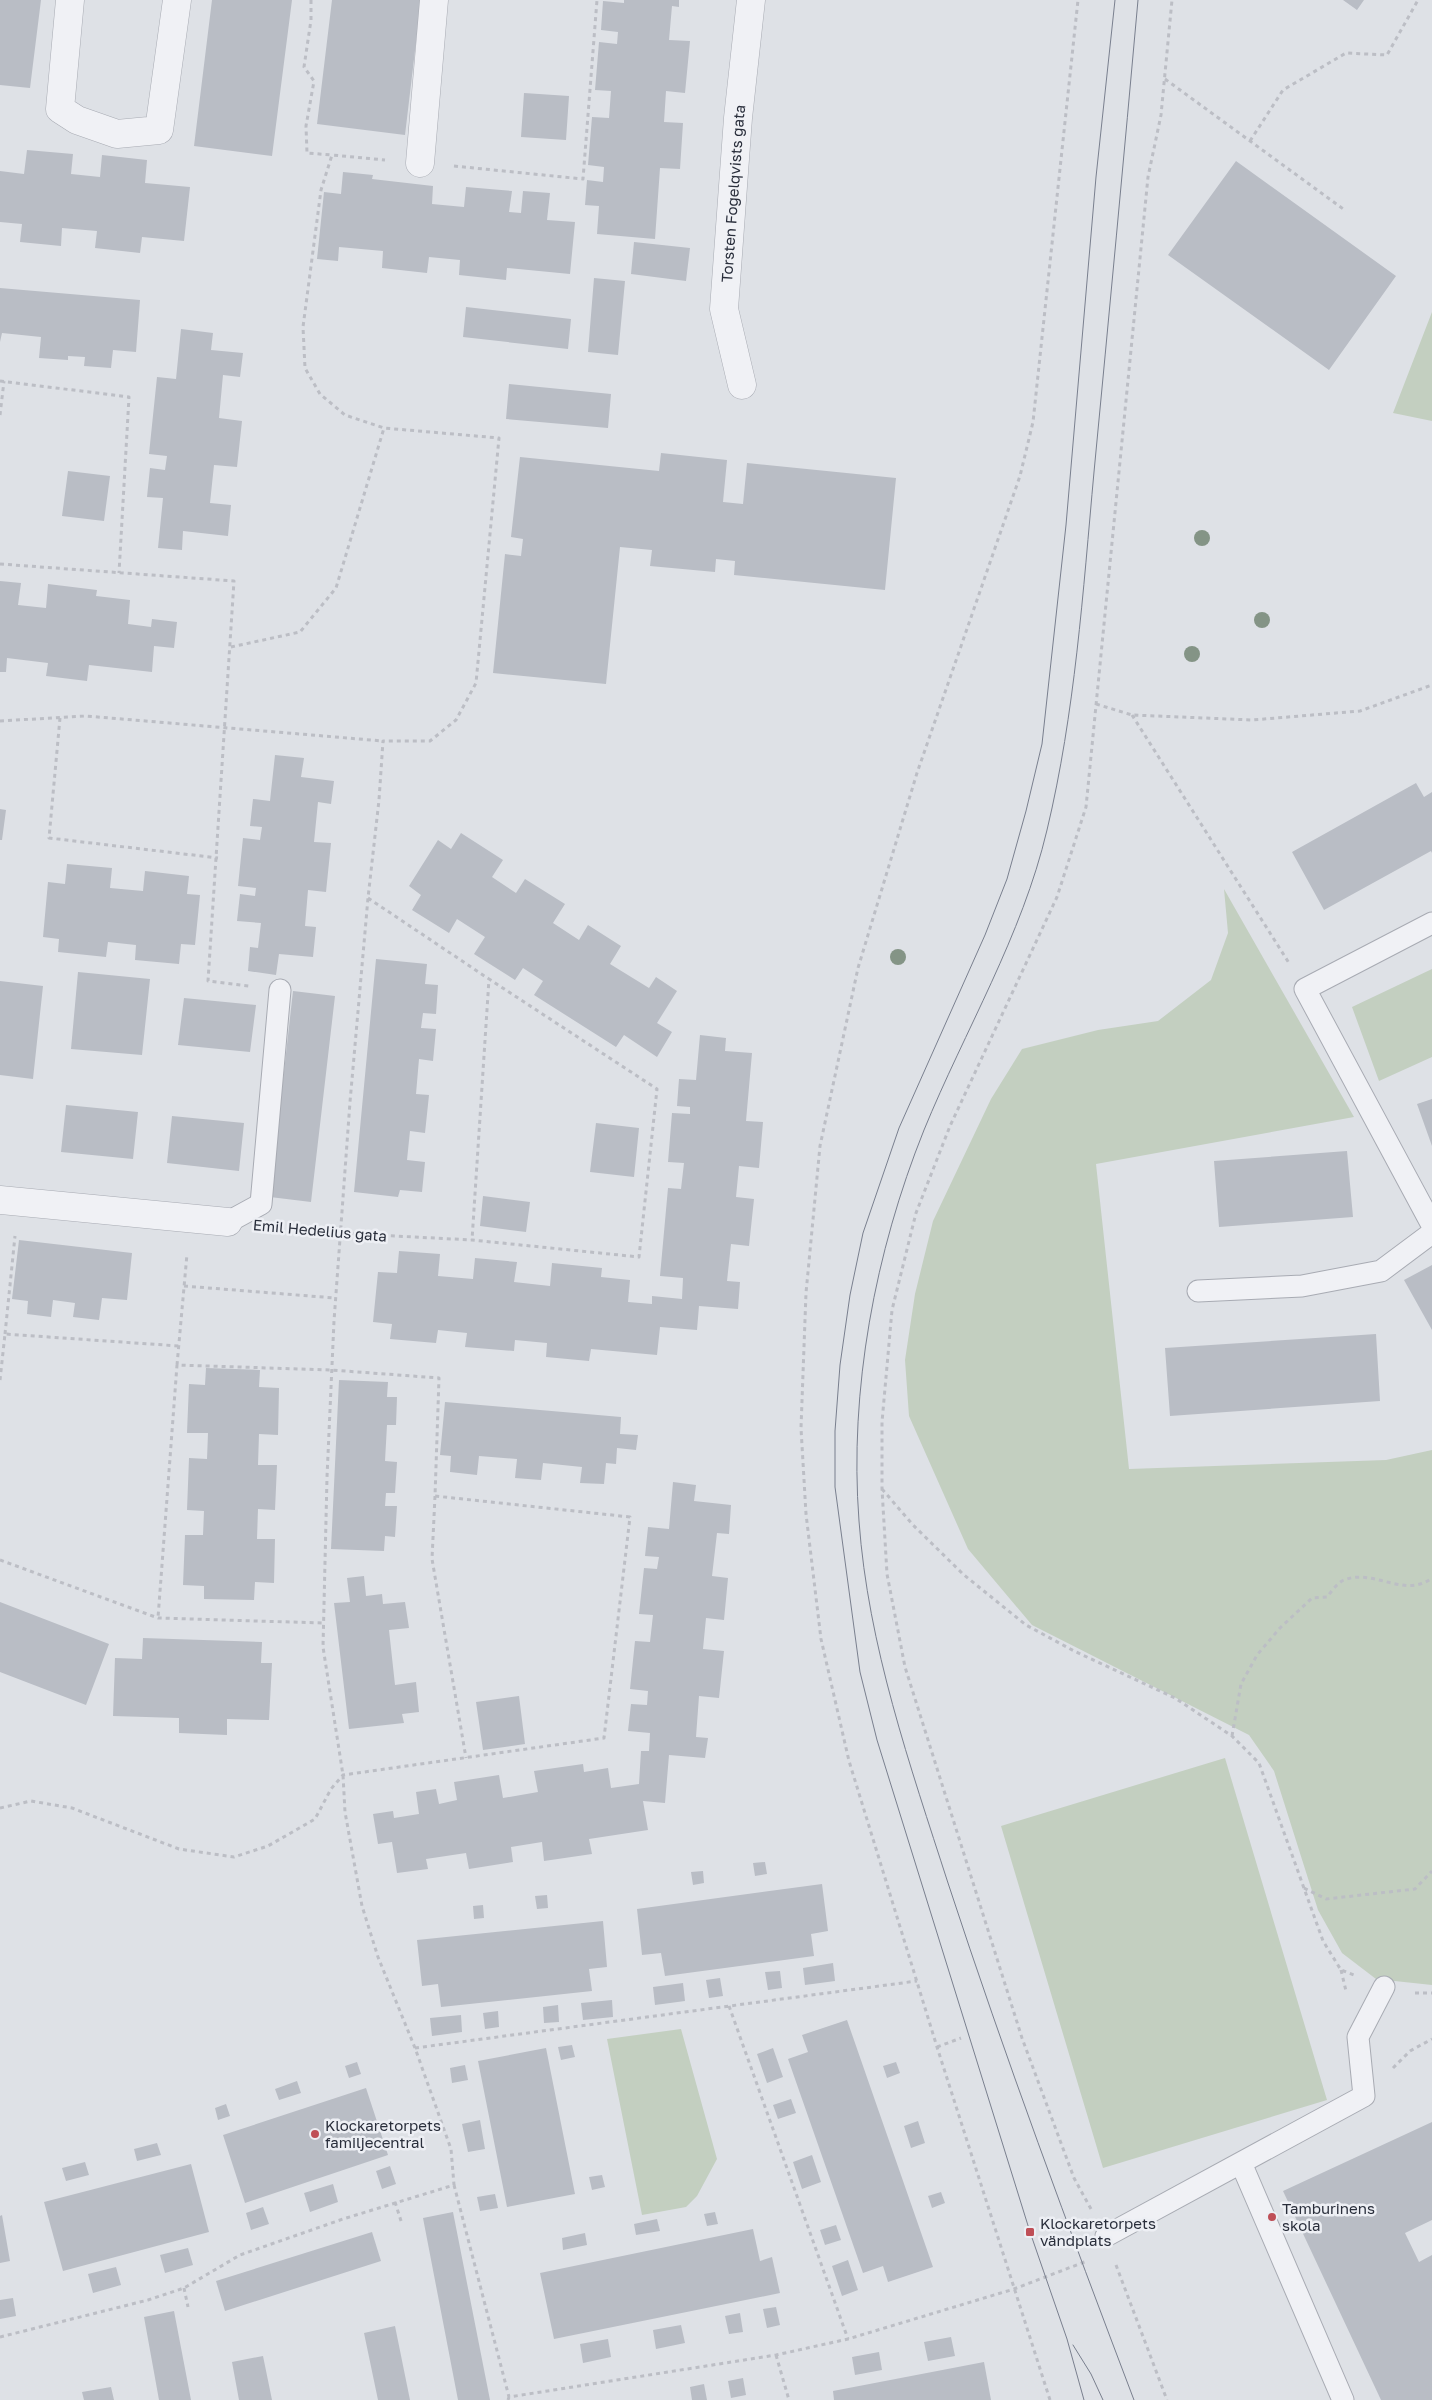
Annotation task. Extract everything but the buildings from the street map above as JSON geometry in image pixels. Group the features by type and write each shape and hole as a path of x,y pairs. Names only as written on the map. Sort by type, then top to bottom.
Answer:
{"street":[{"path":"70,0 60,109 77,120 117,134 159,130 177,0"},
{"path":"420,163 434,0"},
{"name":"Torsten Fogelqvists gata","path":"742,385 724,309 738,118 751,0"},
{"path":"9,1201 228,1222"}],"lane":[{"path":"1432,924 1305,989 1432,1225"},
{"path":"228,1222 261,1204 280,990"},
{"path":"1198,1291 1302,1286 1381,1271 1432,1234"},
{"path":"1108,2243 1241,2163 1364,2096 1358,2038 1384,1988"},
{"path":"1241,2163 1343,2400"}],"path":[{"path":"311,0 311,20 304,67 314,81 306,126 306,152 584,179 597,0"},
{"path":"1050,2400 936,2046 849,1761 822,1639 806,1514 801,1428 806,1293 820,1146 858,968 918,773 1020,476 1033,422 1078,0"},
{"path":"1167,2400 1108,2243 1074,2178 1022,2038 905,1667 887,1574 882,1489 882,1422 892,1310 916,1214 950,1126 1057,897 1086,807 1148,177 1161,116 1172,0"},
{"path":"1250,141 1283,90 1346,53 1387,55 1418,0"},
{"path":"1164,79 1346,211"},
{"path":"0,721 86,716 383,741 430,742 456,720 476,682 499,438 384,428 344,416 320,394 305,368 304,317 321,190 332,155"},
{"path":"0,415 2,381 129,397 119,573"},
{"path":"231,646 300,632 336,588 384,428"},
{"path":"0,564 234,581 218,858 208,982 280,990"},
{"path":"1096,704 1132,715 1252,720 1360,711 1432,685"},
{"path":"1132,715 1305,989"},
{"path":"60,718 49,838 218,858"},
{"path":"383,741 350,1102 331,1370 323,1647 343,1775 345,1812 362,1906 378,1957 415,2048 451,2148 454,2185 508,2398 776,2354 848,2339 1014,2289 1108,2243"},
{"path":"368,898 489,979 472,1240"},
{"name":"Emil Hedelius gata","path":"228,1222 284,1230 472,1240 639,1257 657,1089 489,979"},
{"path":"0,1380 5,1334 9,1201"},
{"path":"158,1618 177,1365 191,1217"},
{"path":"184,1286 336,1298"},
{"path":"5,1334 179,1346"},
{"path":"177,1365 331,1370 439,1378 432,1560 466,1758"},
{"path":"882,1489 913,1525 964,1575 1026,1626 1074,1651 1175,1698 1232,1736 1259,1763 1323,1941 1341,1970 1384,1988 1407,1993 1432,1993"},
{"path":"0,1808 31,1801 72,1808 179,1849 234,1857 268,1846 315,1819 331,1789 343,1775 604,1738 630,1517 435,1496"},
{"path":"0,1560 158,1618 323,1623"},
{"path":"1232,1736 1241,1684 1257,1655 1280,1628 1312,1598 1327,1597 1342,1580 1366,1576 1401,1586 1424,1584 1432,1578"},
{"path":"1303,1888 1326,1899 1415,1889 1432,1871"},
{"path":"415,2048 917,1981"},
{"path":"730,2006 848,2339"},
{"path":"936,2046 961,2038"},
{"path":"1410,2051 1432,2038"},
{"path":"0,2337 148,2300 184,2288 240,2255 395,2202 454,2185"},
{"path":"395,2202 402,2224"},
{"path":"184,2288 188,2307"},
{"path":"776,2354 789,2400"}],"green space":[{"path":"1432,312 1432,421 1393,413"},
{"path":"1224,889 1354,1117 1096,1164 1129,1469 1386,1460 1432,1450 1432,1985 1376,1979 1342,1953 1318,1910 1274,1771 1249,1735 1032,1625 968,1549 909,1416 905,1360 915,1294 933,1221 991,1099 1022,1049 1098,1030 1158,1021 1211,980 1228,933"},
{"path":"1432,969 1432,1057 1379,1081 1352,1007"},
{"path":"1225,1758 1327,2100 1103,2168 1001,1826"},
{"path":"681,2029 717,2159 697,2196 686,2207 642,2215 607,2039"}],"tram line":[{"path":"1084,2400 1067,2339 1030,2232 877,1740 860,1672 835,1487 835,1431 840,1365 850,1295 863,1233 899,1128 985,935 1007,879 1042,744 1066,525 1096,177 1115,0"},
{"path":"1134,2400 1015,2078 919,1794 893,1705 871,1614 859,1521 857,1472 858,1422 869,1322 892,1224 924,1130 992,982 1023,908 1047,830 1057,786 1065,742 1082,607 1138,0"},
{"path":"1073,2345 1091,2374 1103,2400"}],"place":[{"name":"Klockaretorpets familjecentral","path":"315,2134"},
{"name":"Tamburinens skola","path":"1272,2217"},
{"name":"Klockaretorpets vändplats","path":"1030,2232"}]}
